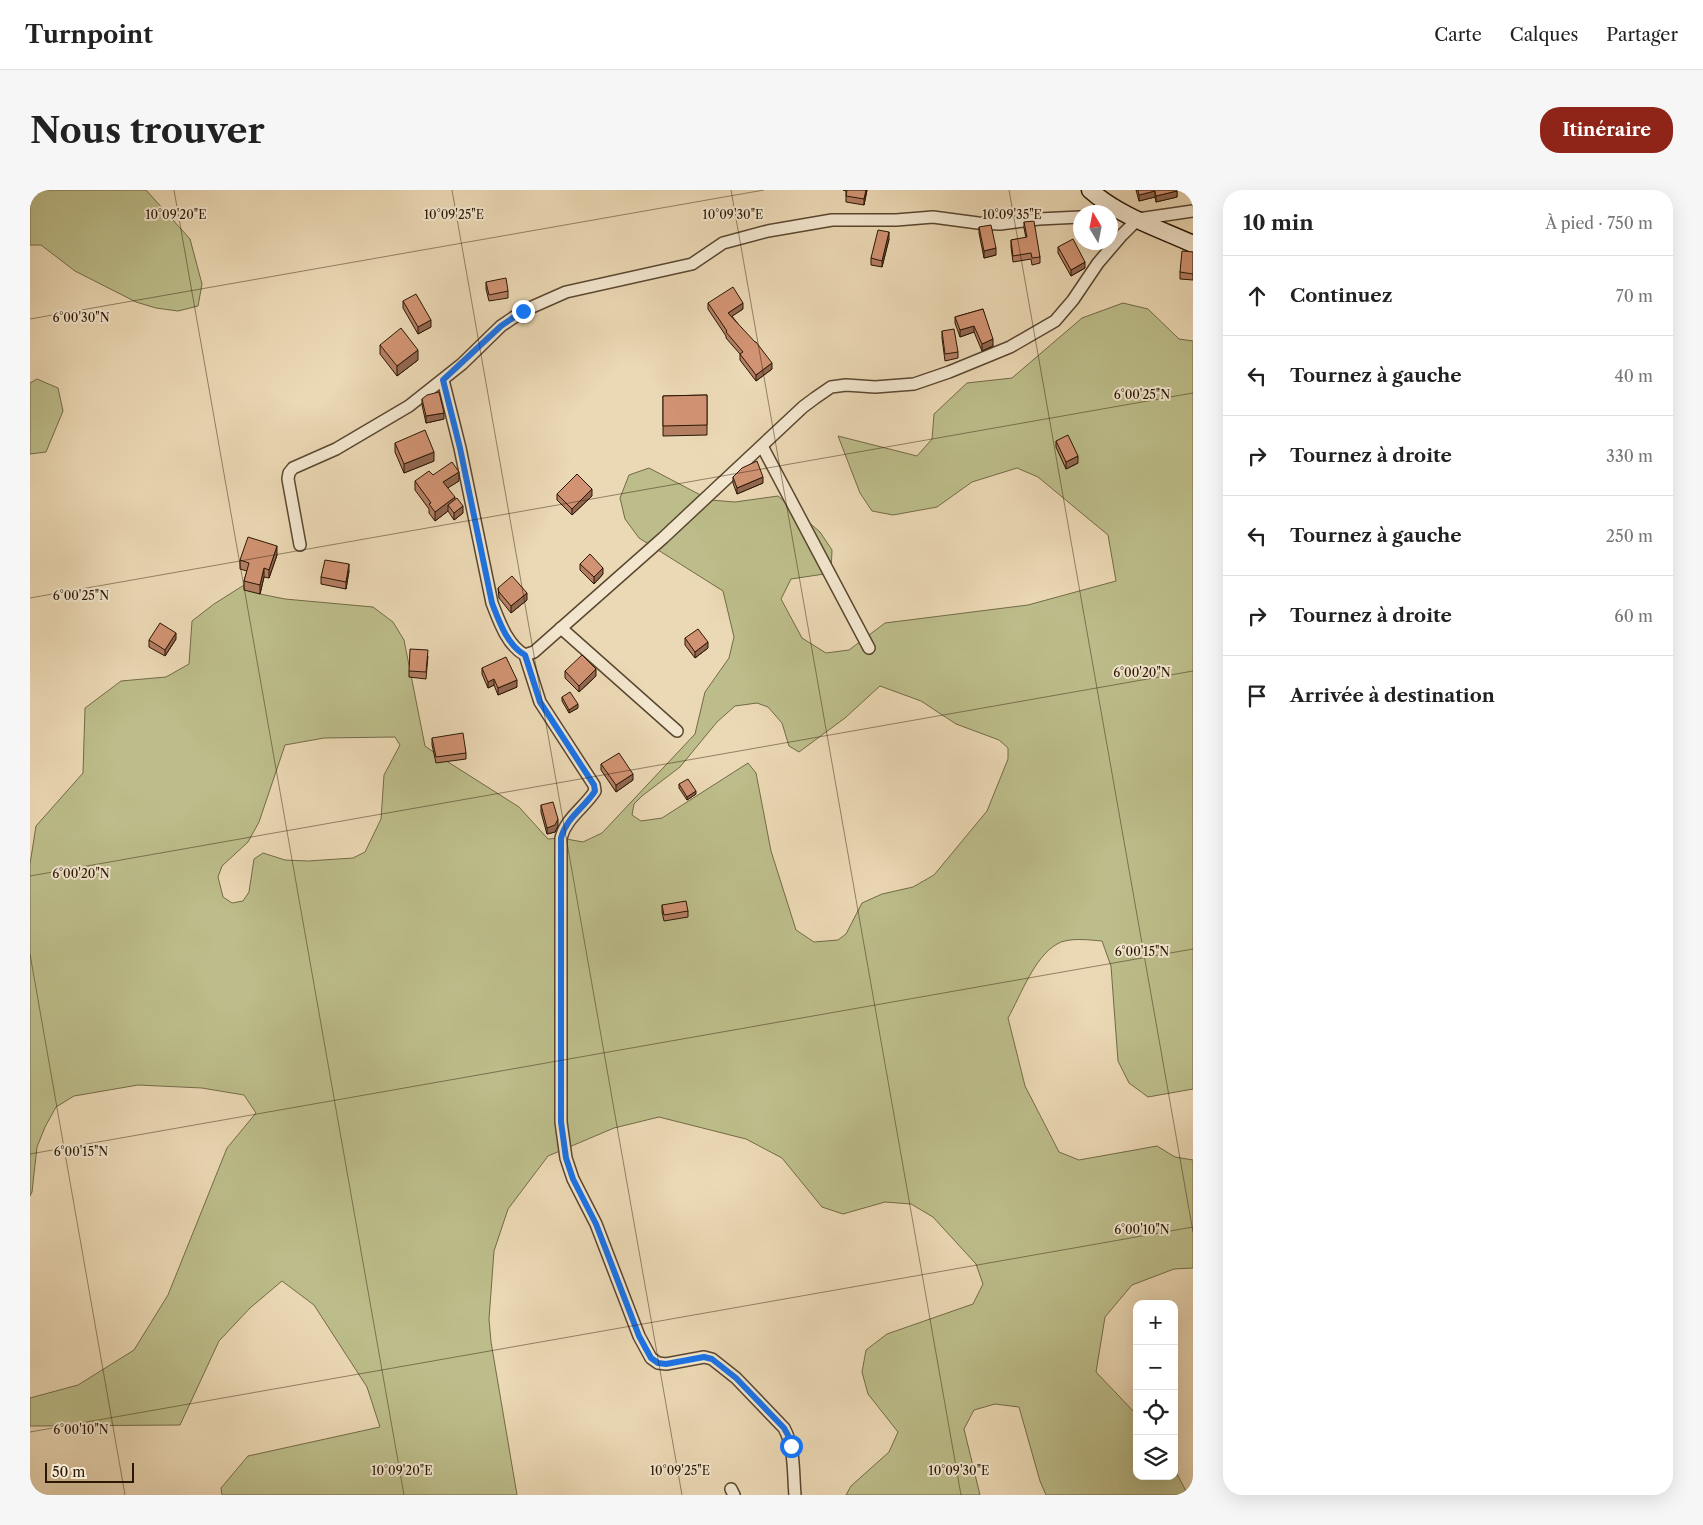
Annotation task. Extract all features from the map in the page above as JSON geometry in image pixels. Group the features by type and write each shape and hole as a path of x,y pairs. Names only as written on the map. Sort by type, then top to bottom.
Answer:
{"street":[{"path":"1090,190 1124,216 1193,244"},
{"path":"1124,216 1193,212"},
{"path":"525,655 534,652 663,538 803,407 831,387 846,385 875,387 914,384 1010,347 1055,321 1073,300 1098,263 1122,235 1124,216"},
{"path":"300,545 288,479 289,473 300,464 336,449 409,406 443,380 501,326 523,311 566,292 692,264 723,243 768,231 832,220 896,220 934,217 1000,224 1073,217"},
{"path":"443,380 460,448 492,603 500,625 518,651 525,655 540,702 594,785 595,791 570,819 561,838 561,1122 573,1179 596,1224 639,1336 651,1358 658,1363 666,1364 704,1357 712,1359 736,1378 784,1428 789,1437 795,1495"},
{"path":"762,446 869,648"},
{"path":"561,628 677,731"}],"green space":[{"path":"30,190 146,190 190,239 202,284 198,306 178,311 156,308 136,302 75,271 41,245 30,245"},
{"path":"1123,303 1148,309 1179,339 1193,341 1193,1089 1148,1097 1129,1083 1118,1061 1111,966 1102,941 1067,940 1049,950 1035,967 1008,1018 1025,1086 1059,1152 1079,1160 1157,1146 1175,1157 1193,1160 1193,1268 1174,1269 1132,1285 1105,1317 1096,1372 1133,1411 1133,1480 1178,1480 1178,1476 1188,1495 1046,1495 1040,1481 1019,1407 995,1404 974,1410 964,1429 980,1495 846,1495 851,1486 889,1452 898,1432 868,1394 862,1372 866,1350 887,1334 973,1304 983,1284 976,1264 933,1217 911,1204 885,1202 843,1214 822,1207 782,1158 746,1139 659,1117 614,1128 548,1156 508,1209 494,1251 489,1319 491,1342 517,1495 222,1495 221,1488 248,1456 380,1427 367,1387 314,1305 282,1281 250,1308 219,1341 180,1425 30,1426 30,1398 78,1385 134,1350 168,1295 227,1148 256,1113 244,1095 202,1088 138,1085 74,1096 56,1107 45,1127 37,1147 30,1196 30,864 36,826 83,773 85,708 121,681 166,677 189,664 192,621 244,585 260,594 285,599 373,607 393,622 404,640 425,746 519,807 548,839 561,838 583,842 602,833 695,734 705,692 729,658 734,637 723,591 639,538 625,519 620,498 629,475 649,468 710,500 735,502 778,496 820,532 832,550 831,573 791,579 781,599 802,638 826,653 849,650 885,623 1028,605 1116,581 1108,535 1038,477 1017,468 972,482 937,507 893,515 872,511 860,493 838,436 917,456 932,439 934,414 967,383 1012,378 1082,318","holes":["880,686 921,701 956,724 999,740 1008,748 1008,759 987,811 934,875 913,887 882,894 862,903 846,934 838,940 814,942 796,930 771,851 756,773 748,763 662,818 641,821 632,815 634,804 680,767 717,722 735,706 757,703 768,707 782,723 789,746 799,752 845,718","395,737 400,745 384,775 381,819 365,852 353,858 308,861 285,860 263,853 254,859 249,892 243,901 232,903 223,897 218,877 222,866 248,842 259,822 285,745 324,738"]},
{"path":"37,379 58,388 63,411 46,452 30,454 30,383"}],"building":[{"path":"847,190 866,190 864,199 846,196"},
{"path":"1138,190 1177,191 1156,196 1155,191 1139,195"},
{"path":"1034,221 1040,257 1032,258 1031,253 1013,256 1011,240 1027,237 1024,222"},
{"path":"991,225 996,248 984,251 979,227"},
{"path":"878,230 889,232 882,261 871,258"},
{"path":"1073,239 1073,250 1079,250 1085,262 1071,270 1058,247"},
{"path":"1182,251 1193,252 1193,274 1180,272"},
{"path":"506,278 508,291 489,295 486,282"},
{"path":"733,287 743,303 728,313 756,342 772,363 756,375 740,354 743,352 726,332 708,303"},
{"path":"416,294 431,320 418,327 403,301"},
{"path":"983,309 993,339 982,344 974,326 960,330 955,317"},
{"path":"401,328 418,350 397,366 380,345"},
{"path":"954,329 958,352 945,354 942,331"},
{"path":"439,392 444,413 426,416 422,399 427,395"},
{"path":"707,395 707,425 663,426 663,396"},
{"path":"425,430 434,452 404,464 395,443"},
{"path":"1068,435 1078,456 1066,462 1056,441"},
{"path":"757,461 763,477 737,488 733,477 742,468"},
{"path":"452,462 459,472 443,482 455,497 435,512 429,504 431,503 415,481 429,471 433,475"},
{"path":"577,474 592,489 572,509 557,494"},
{"path":"457,498 463,506 454,513 448,505"},
{"path":"248,537 277,546 269,570 264,568 260,585 244,581 249,563 240,560"},
{"path":"590,554 603,568 594,577 580,564"},
{"path":"325,560 349,564 346,582 321,577"},
{"path":"512,576 527,593 511,606 499,592 498,588"},
{"path":"160,623 176,633 165,650 149,640"},
{"path":"698,629 708,642 695,652 685,638"},
{"path":"410,649 428,650 426,672 409,671"},
{"path":"582,655 596,669 579,686 565,671"},
{"path":"506,657 517,680 498,688 494,679 488,682 482,668"},
{"path":"570,692 578,704 569,710 562,697"},
{"path":"463,733 466,753 436,757 432,738"},
{"path":"619,753 633,774 616,785 601,764"},
{"path":"688,779 696,791 687,797 679,784"},
{"path":"553,802 558,819 555,825 547,828 541,805"},
{"path":"686,901 688,911 664,915 662,905"}],"route":[{"path":"523,311 501,326 443,380 460,448 492,603 500,625 518,651 525,655 540,702 594,785 595,791 570,819 561,838 561,1122 566,1158 573,1179 596,1224 639,1336 651,1358 658,1363 666,1364 704,1357 712,1359 736,1378 784,1428 791,1446"}]}
